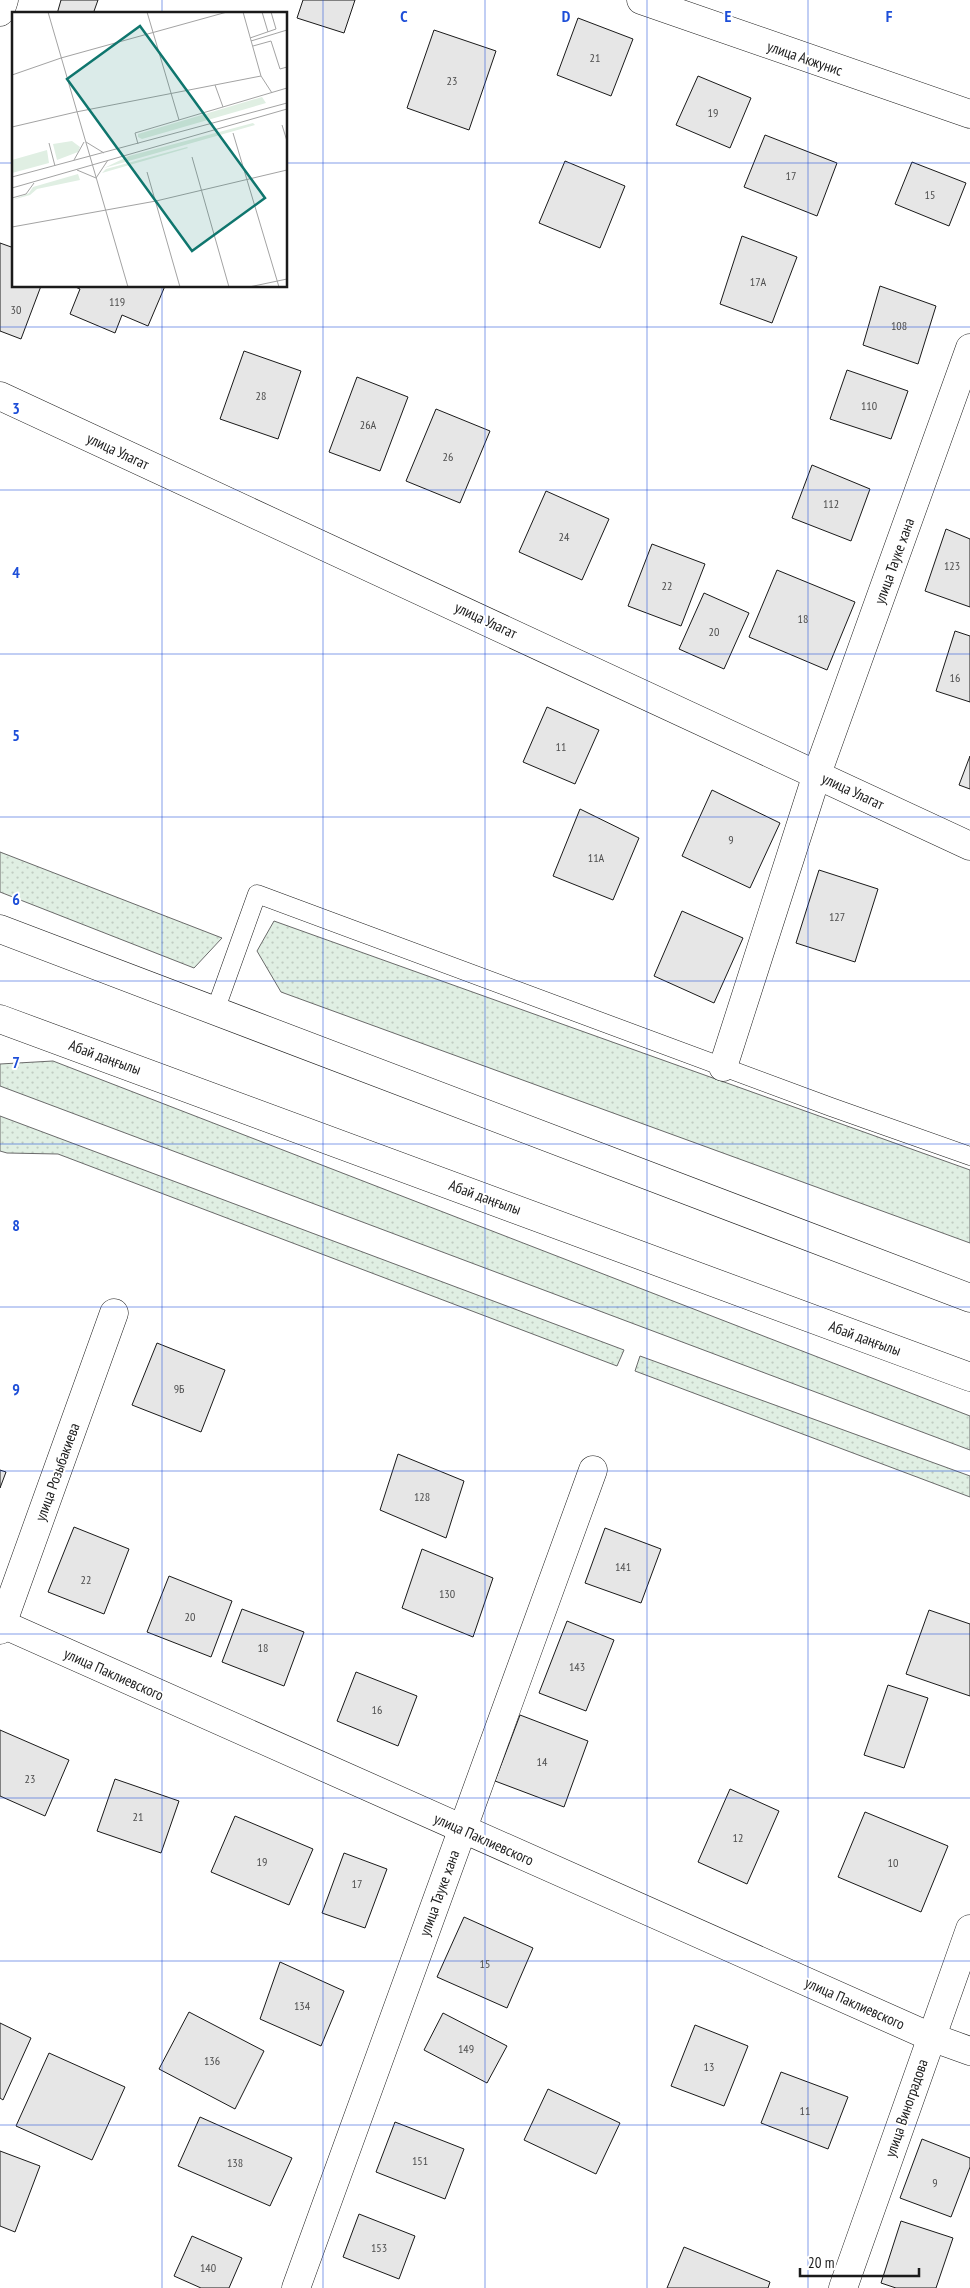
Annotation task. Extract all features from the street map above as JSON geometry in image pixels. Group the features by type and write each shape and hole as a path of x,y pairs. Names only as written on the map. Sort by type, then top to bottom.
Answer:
{"street":[{"path":"0,12 4,0"},
{"name":"улица Акжунис","path":"641,0 970,114"},
{"name":"улица Тауке хана","path":"723,1067 817,774 970,348"},
{"name":"улица Улагат","path":"0,396 970,846"},
{"path":"9,933 970,1298"},
{"name":"Абай даңғылы","path":"0,1019 970,1377"},
{"name":"улица Розыбакиева","path":"1,1626 114,1313"},
{"name":"улица Тауке хана","path":"296,2288 593,1470"},
{"name":"улица Паклиевского","path":"1,1626 931,2037 970,2051"},
{"name":"улица Виноградова","path":"843,2288 970,1929"}],"lane":[{"path":"215,1010 257,894 723,1067 970,1156"}],"green space":[{"path":"0,852 222,938 194,968 0,892"},
{"path":"274,921 970,1170 970,1243 281,992 257,951"},
{"path":"53,1061 970,1416 970,1450 0,1086 0,1064"},
{"path":"0,1116 624,1350 617,1366 58,1154 7,1153 0,1151"},
{"path":"640,1356 970,1476 970,1497 635,1371"}],"building":[{"path":"61,0 98,0 94,12 58,12"},
{"path":"303,0 355,0 344,33 297,18"},
{"path":"578,18 633,39 611,96 557,75"},
{"path":"434,30 496,51 469,130 407,108"},
{"path":"698,76 751,98 730,148 676,125"},
{"path":"765,135 837,163 817,216 744,187"},
{"path":"565,161 625,186 600,248 539,223"},
{"path":"912,162 966,183 949,226 895,204"},
{"path":"742,236 797,257 772,323 720,304"},
{"path":"0,243 12,247 12,288 40,288 21,339 0,331"},
{"path":"880,286 936,306 918,364 863,345"},
{"path":"78,288 164,288 148,326 122,315 115,333 70,314 80,289"},
{"path":"244,351 301,371 278,439 220,419"},
{"path":"847,370 908,391 891,439 830,419"},
{"path":"357,377 408,397 380,471 329,452"},
{"path":"436,409 490,431 460,503 406,481"},
{"path":"812,465 870,489 851,541 792,518"},
{"path":"546,491 609,519 582,580 519,552"},
{"path":"946,529 970,539 970,607 925,591"},
{"path":"652,544 705,564 681,626 628,606"},
{"path":"777,570 855,602 827,670 749,637"},
{"path":"704,593 749,613 724,669 679,649"},
{"path":"955,631 970,636 970,702 936,691"},
{"path":"547,707 599,730 575,784 523,762"},
{"path":"970,756 970,789 959,785"},
{"path":"712,790 780,823 750,888 682,856"},
{"path":"580,809 639,838 613,900 553,876"},
{"path":"819,870 878,889 855,962 796,943"},
{"path":"682,911 743,938 714,1003 654,976"},
{"path":"157,1343 225,1370 201,1432 132,1405"},
{"path":"398,1454 464,1481 446,1538 380,1510"},
{"path":"0,1470 6,1472 0,1488"},
{"path":"74,1527 129,1549 104,1614 48,1592"},
{"path":"605,1528 661,1549 641,1603 585,1583"},
{"path":"422,1549 493,1578 473,1637 402,1608"},
{"path":"169,1576 232,1601 211,1657 147,1632"},
{"path":"242,1609 304,1632 284,1686 222,1662"},
{"path":"929,1610 970,1624 970,1696 906,1674"},
{"path":"567,1621 614,1640 586,1711 539,1693"},
{"path":"356,1672 417,1696 398,1746 337,1721"},
{"path":"888,1685 928,1698 904,1768 864,1755"},
{"path":"520,1715 588,1741 564,1807 495,1781"},
{"path":"0,1730 69,1760 45,1816 0,1796"},
{"path":"115,1779 179,1801 161,1853 97,1831"},
{"path":"730,1789 779,1811 747,1884 698,1862"},
{"path":"865,1812 948,1846 921,1912 838,1877"},
{"path":"235,1816 313,1849 289,1905 211,1872"},
{"path":"344,1853 387,1869 365,1928 322,1913"},
{"path":"464,1917 533,1948 507,2008 437,1977"},
{"path":"280,1962 344,1991 321,2046 260,2019"},
{"path":"189,2012 264,2051 235,2109 159,2069"},
{"path":"443,2013 507,2046 487,2083 424,2050"},
{"path":"0,2023 31,2038 3,2100 0,2098"},
{"path":"695,2025 748,2046 724,2106 671,2086"},
{"path":"49,2053 125,2087 92,2160 16,2126"},
{"path":"781,2072 848,2097 828,2149 761,2123"},
{"path":"548,2089 620,2123 596,2174 524,2140"},
{"path":"200,2117 292,2158 270,2206 178,2166"},
{"path":"395,2122 464,2149 445,2199 376,2172"},
{"path":"922,2139 970,2158 970,2167 951,2217 900,2198"},
{"path":"0,2151 40,2166 15,2232 0,2226"},
{"path":"359,2214 415,2236 399,2279 343,2257"},
{"path":"901,2221 953,2238 936,2288 896,2288 881,2283"},
{"path":"192,2236 242,2258 229,2288 201,2288 174,2276"},
{"path":"684,2247 770,2282 768,2288 667,2288"}]}
